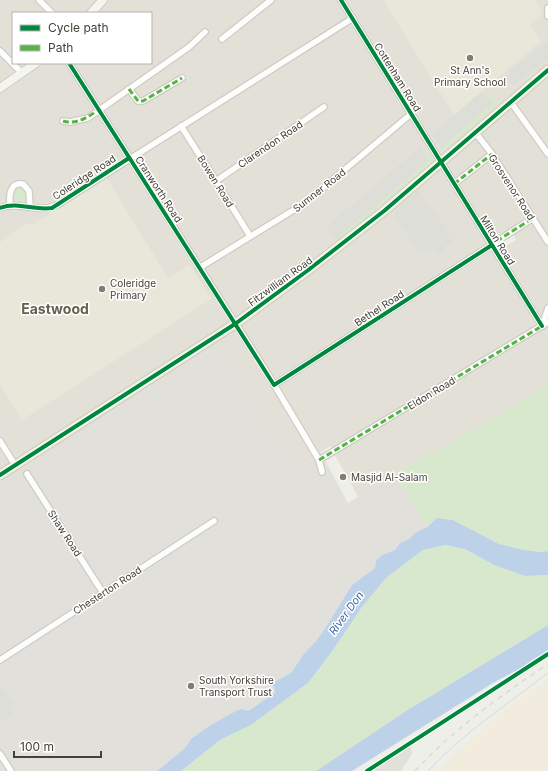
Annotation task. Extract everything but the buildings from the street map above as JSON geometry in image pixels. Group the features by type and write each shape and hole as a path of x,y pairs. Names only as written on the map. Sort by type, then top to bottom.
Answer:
{"main road":[{"name":"Fitzwilliam Road","path":"0,475 235,324 359,231 548,70"}],"street":[{"path":"39,0 51,12"},
{"path":"92,12 103,0"},
{"path":"222,39 271,0"},
{"name":"Cottenham Road","path":"341,0 441,162"},
{"name":"Coleridge Road","path":"0,208 10,205 52,208 352,18"},
{"path":"63,121 70,122 84,119 189,47 205,32"},
{"path":"0,51 12,63"},
{"path":"13,64 22,73"},
{"path":"0,88 35,64"},
{"name":"Cranworth Road","path":"70,64 320,460"},
{"path":"129,89 138,101 143,101 182,78"},
{"path":"510,101 548,154"},
{"name":"Clarendon Road","path":"216,181 324,106"},
{"name":"Sumner Road","path":"199,268 305,203 412,114"},
{"name":"Bowen Road","path":"181,126 250,236"},
{"name":"Grosvenor Road","path":"475,132 492,154 548,242"},
{"path":"454,184 492,154"},
{"name":"Milton Road","path":"441,162 542,326"},
{"path":"10,205 10,194 13,186 16,184 23,184 29,191 30,207"},
{"name":"Bethel Road","path":"274,386 533,218"},
{"path":"542,326 548,308"},
{"name":"Eldon Road","path":"320,460 548,322"},
{"path":"0,441 15,465"},
{"path":"320,460 322,472"},
{"name":"Shaw Road","path":"27,474 103,593"},
{"name":"Chesterton Road","path":"0,660 214,521"},
{"path":"0,754 11,771"}],"shaded area":[{"path":"0,0 548,0 548,385 465,435 394,474 358,497 330,446 295,471 226,364 228,363 214,339 0,483","holes":["513,234 516,240 501,249 498,243"]},
{"name":"St Ann's Primary School","path":"535,0 542,15 529,25 541,41 454,115 384,1"},
{"path":"548,41 548,59 512,86 504,76"},
{"path":"482,92 492,104 441,147 431,135"},
{"path":"420,147 429,160 335,240 326,227"},
{"name":"Coleridge Primary","path":"106,177 168,278 190,265 211,299 22,420 0,385 0,242 28,222 31,226"},
{"path":"419,190 431,209 433,208 446,229 452,243 445,246 445,248 438,254 434,249 425,254 422,249 417,252 393,212"},
{"path":"215,339 228,362 227,364 295,471 321,453 348,503 394,474 427,527 400,543 395,550 382,555 375,568 352,585 326,627 303,655 291,673 270,684 274,687 275,693 248,711 242,709 209,726 192,738 184,749 157,771 0,771 0,483"},
{"path":"548,679 548,771 435,771 507,708"},
{"path":"0,684 14,706 11,708 14,713 0,722"},
{"path":"411,745 412,754 401,771 371,771"}],"green space":[{"path":"484,90 497,105 448,147 441,147 491,104 482,92"},
{"path":"427,150 431,158 429,164 342,237 340,235 428,160 424,153"},
{"path":"20,188 25,190 27,195 25,200 20,202 15,200 13,195 15,190"},
{"path":"548,385 548,551 541,552 524,550 499,544 453,520 437,518 427,527 394,474 465,435"},
{"path":"445,545 465,549 494,565 525,576 548,575 548,625 406,711 316,771 181,771 220,740 251,725 308,683 333,650 362,607 386,578 423,550"}],"water":[{"name":"River Don","path":"437,518 453,520 499,544 524,550 541,552 548,551 548,575 525,576 494,565 465,549 445,545 423,550 386,578 362,607 333,650 308,683 251,725 220,740 181,771 157,771 184,749 192,738 209,726 236,711 242,709 248,711 275,693 274,687 270,684 291,673 303,655 326,627 352,585 375,568 376,561 382,555 395,550 400,543 427,527"},
{"path":"548,625 548,650 519,669 493,683 352,771 316,771 406,711"}],"tram line":[{"path":"428,771 456,744 548,673"}],"railway":[{"path":"415,771 445,741 478,714 512,688 548,664"}],"marked path":[{"path":"129,89 138,101 143,101 182,78"},
{"path":"63,121 77,121 91,115 99,109"},
{"path":"454,184 492,154"},
{"path":"489,246 533,218"},
{"path":"319,460 542,326"}],"cycle path":[{"path":"341,0 542,326"},
{"path":"70,64 274,385 492,245"},
{"path":"0,475 235,324 307,271 384,211 548,70"},
{"path":"0,208 13,205 45,209 52,208 129,158"},
{"path":"367,771 548,654"}],"place":[{"name":"St Ann's Primary School","path":"470,58"},
{"name":"Coleridge Primary","path":"102,289"},
{"name":"Masjid Al-Salam","path":"343,477"},
{"name":"South Yorkshire Transport Trust","path":"191,686"}],"district":[{"name":"Eastwood","path":"55,309"}]}
